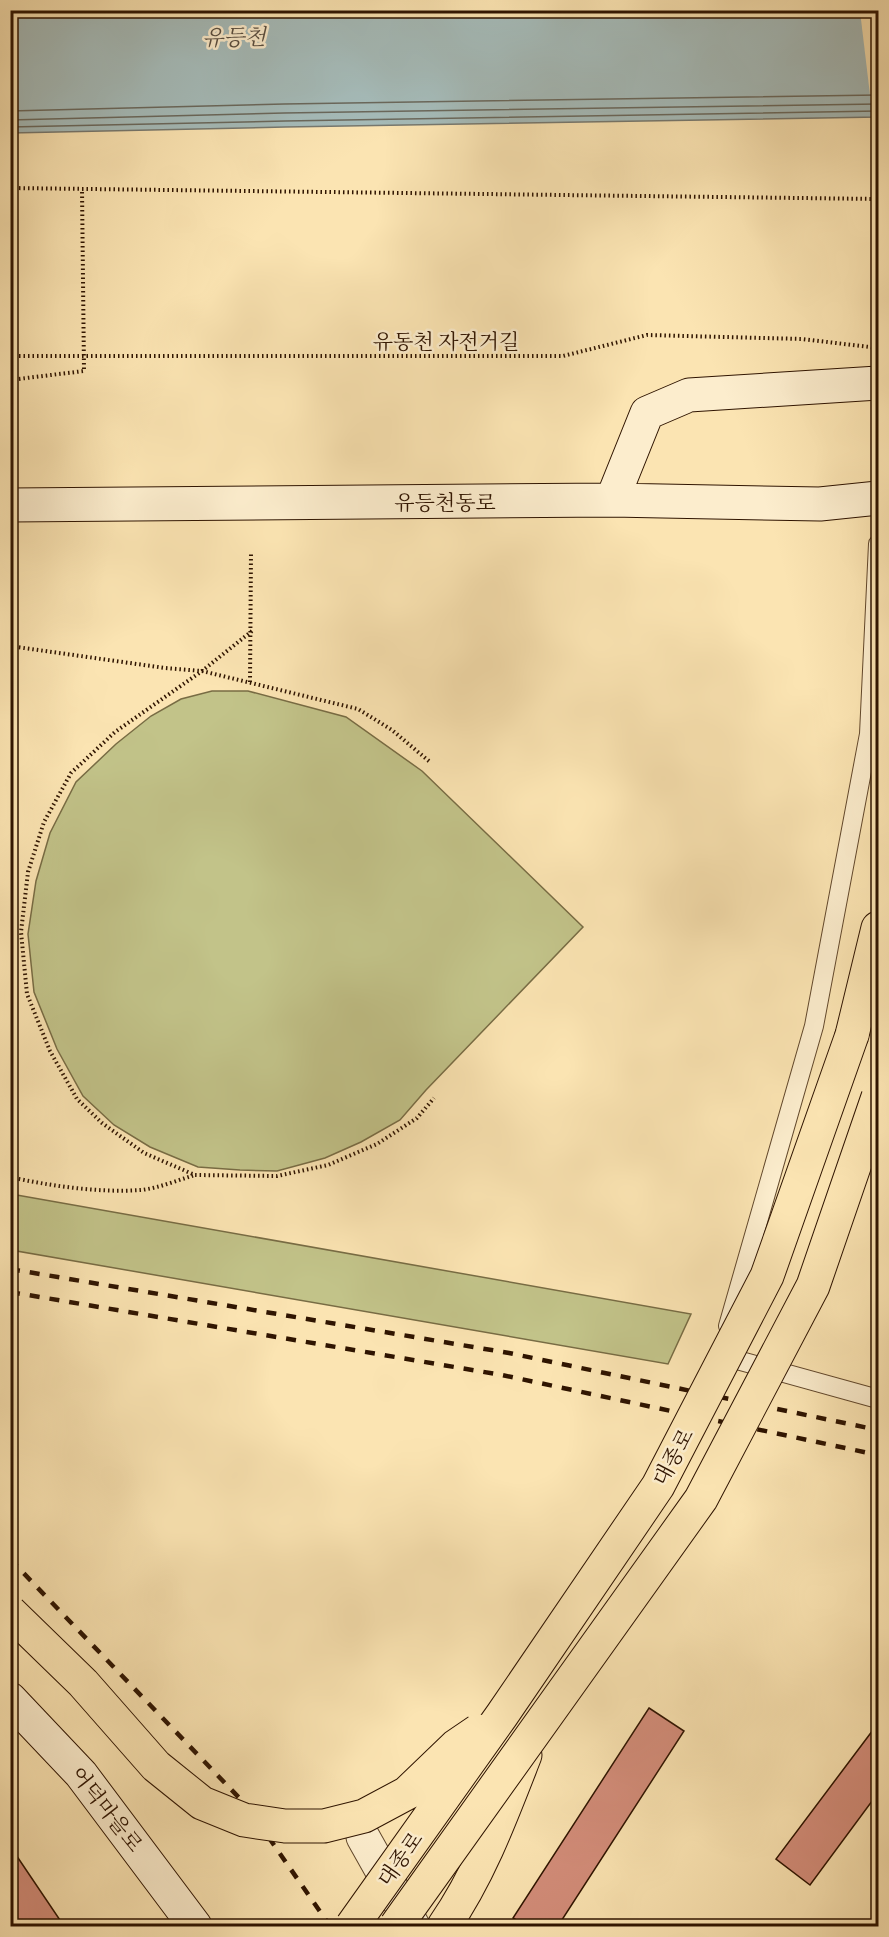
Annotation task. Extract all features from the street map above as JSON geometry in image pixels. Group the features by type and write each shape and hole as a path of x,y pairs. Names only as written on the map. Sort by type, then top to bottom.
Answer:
{"main road":[{"path":"612,500 647,413 689,395 879,383"},
{"name":"유등천동로","path":"10,505 612,500 820,504 879,498"},
{"name":"대종로","path":"352,1926 502,1715 658,1486 767,1276 852,1035 879,928"},
{"name":"대종로","path":"396,1926 701,1499 813,1286 879,1097"},
{"path":"10,1612 83,1683 156,1766 202,1803 244,1820 285,1826 324,1826 364,1816 407,1794 456,1746 502,1715"},
{"name":"어덕마을로","path":"10,1699 81,1773 195,1926"},
{"path":"444,1926 460,1903 498,1823 531,1738"},
{"path":"363,1837 413,1926"}],"lane":[{"path":"879,544 869,734 814,1026 719,1355 879,1399"}],"path":[{"path":"10,188 879,200"},
{"path":"10,380 84,371 82,189"},
{"name":"유동천 자전거길","path":"10,356 563,356 647,335 802,339 879,348"},
{"path":"250,682 251,552"},
{"path":"195,1175 144,1153 102,1123 77,1099 50,1052 27,994 21,932 28,872 44,822 71,773 115,732 202,671 252,631"},
{"path":"10,646 165,668 202,671 358,709 392,730 430,762"},
{"path":"10,1177 38,1184 82,1189 142,1190 195,1175 277,1176 328,1165 377,1144 417,1118 434,1098"}],"green space":[{"path":"212,691 248,691 346,717 422,771 583,927 400,1120 361,1142 325,1158 277,1171 198,1167 150,1147 114,1125 83,1096 57,1049 34,992 28,934 36,881 50,833 76,782 116,744 151,716 181,699"},
{"path":"11,1194 691,1314 668,1364 11,1250"}],"water":[{"name":"유등천","path":"10,11 878,11 878,117 11,133"}],"pier":[{"path":"860,11 878,11 878,120 873,120"}],"building":[{"path":"649,1708 684,1731 558,1926 526,1926 513,1918"},
{"path":"876,1726 878,1728 878,1793 810,1885 776,1859"},
{"path":"10,1846 64,1926 12,1926 10,1924"}],"railway":[{"path":"10,1269 509,1353 878,1430"},
{"path":"10,1292 502,1375 878,1455"},
{"path":"10,1559 247,1806 330,1926"}]}
